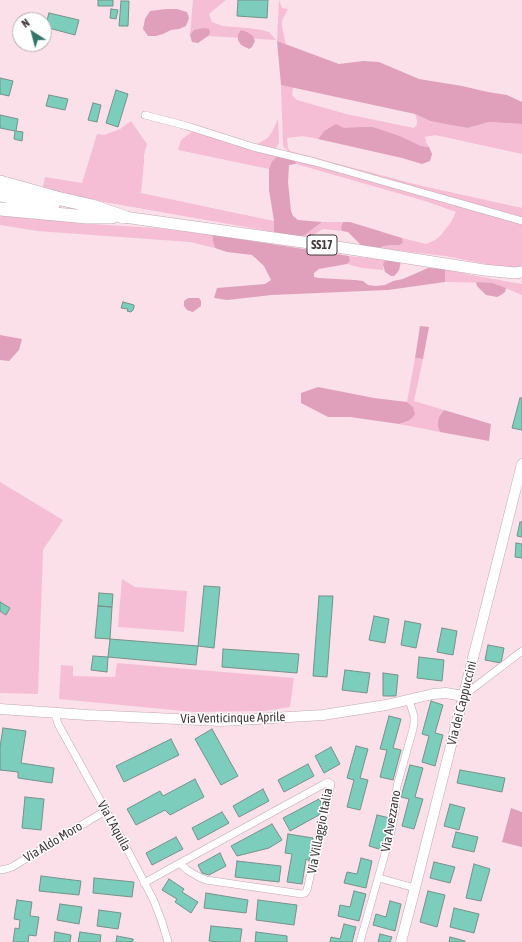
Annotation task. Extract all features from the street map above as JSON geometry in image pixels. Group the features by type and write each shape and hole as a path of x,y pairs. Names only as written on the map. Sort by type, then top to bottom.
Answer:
{"highway":[{"path":"0,182 92,206 124,217"},
{"name":"SS17","path":"0,195 124,217"},
{"name":"SS17","path":"0,203 82,210"},
{"path":"0,208 87,217 124,217"}],"main road":[{"name":"SS17","path":"124,217 331,246 484,270 522,280"},
{"name":"SS17","path":"484,270 522,272"}],"street":[{"path":"145,115 187,126 253,147 315,162 522,221"},
{"name":"Via dei Cappuccini","path":"401,942 522,464"},
{"path":"463,696 522,651"},
{"name":"Via Venticinque Aprile","path":"0,708 55,713 222,722 323,715 360,710 433,694 463,696"},
{"name":"Via Avezzano","path":"360,942 394,820 397,786 414,723 414,716 409,700"},
{"name":"Via L'Aquila","path":"55,713 58,724 144,882 159,913 168,942"},
{"name":"Via Villaggio Italia","path":"144,882 324,784 328,782 331,784 307,890 305,893 302,894 206,880 187,870 180,863"},
{"name":"Via Aldo Moro","path":"0,870 12,867 105,810"},
{"path":"379,878 415,888"}],"shaded area":[{"path":"193,0 226,0 209,14 212,22 223,26 262,30 269,32 276,40 190,35"},
{"path":"279,0 282,8 288,9 282,21 286,45 277,41"},
{"path":"177,9 187,12 189,18 186,26 156,36 148,36 143,29 145,19 150,11"},
{"path":"204,28 209,29 210,33 208,36 198,43 192,42 190,35 194,30"},
{"path":"241,30 253,36 255,41 249,49 241,45 238,40 238,35"},
{"path":"277,41 339,64 363,61 379,62 419,79 507,95 522,102 522,124 489,122 468,128 430,121 415,114 281,85"},
{"path":"281,85 293,87 292,95 297,100 346,114 414,128 417,124 415,114 430,121 468,128 489,122 522,124 522,154 435,135 425,137 429,147 421,146 400,136 373,127 324,131 318,139 303,136 287,138 288,148 290,151 418,185 522,208 522,217 305,158 289,152 283,146"},
{"path":"278,119 279,143 276,148 274,149 257,144 268,138"},
{"path":"131,121 147,144 144,155 141,193 274,221 274,232 42,191 45,177 82,183 97,134 104,135 120,129"},
{"path":"336,124 344,128 373,127 400,136 421,146 429,147 432,154 430,161 422,164 318,139 324,131"},
{"path":"197,130 282,156 272,161 269,169 178,150 181,140"},
{"path":"282,156 295,160 296,164 289,165 288,182 291,211 293,216 298,220 322,222 302,237 274,232 274,221 269,190 269,169 272,161 277,157"},
{"path":"295,160 522,223 522,268 507,268 445,256 379,248 384,246 399,245 403,243 402,238 426,244 435,240 451,222 456,212 425,201 296,164"},
{"path":"0,213 76,223 156,228 213,235 215,248 190,242 37,231 0,225"},
{"path":"322,222 343,222 341,227 342,231 323,229 310,237 302,237"},
{"path":"343,222 350,222 402,238 403,243 379,248 362,246 348,232 342,231 341,227"},
{"path":"213,235 349,256 350,261 347,264 319,269 314,273 314,277 363,281 368,285 376,286 385,285 393,281 403,279 428,268 445,269 445,282 388,290 272,295 227,300 214,298 217,288 265,284 271,280 264,266 252,255 227,252 215,248"},
{"path":"349,256 386,260 383,267 384,270 362,268 347,264 350,261"},
{"path":"386,260 401,262 399,270 394,276 391,276 385,272 383,264"},
{"path":"445,269 522,284 522,295 493,283 445,282"},
{"path":"476,282 493,283 506,288 505,292 497,297 486,295 477,286"},
{"path":"188,298 199,298 201,301 201,306 193,312 187,310 184,306 184,301"},
{"path":"420,326 429,327 423,359 415,358"},
{"path":"0,335 22,339 19,350 9,361 0,360"},
{"path":"415,358 423,359 414,401 444,410 439,417 438,427 440,432 399,424 408,421 413,407 407,402"},
{"path":"318,387 374,398 407,402 413,407 415,414 408,421 399,424 350,417 328,417 301,403 301,393"},
{"path":"444,410 491,424 489,441 440,432 438,422 439,417"},
{"path":"0,482 63,520 43,550 38,694 0,693"},
{"path":"122,579 135,587 187,591 184,632 118,627"},
{"path":"117,663 294,678 290,707 264,711 194,712 59,699 61,665 73,666 73,676 115,677"},
{"path":"511,808 522,812 522,847 502,842"}],"building":[{"path":"98,0 113,0 113,6 98,6"},
{"path":"238,0 268,0 267,18 237,16"},
{"path":"121,1 129,1 128,26 119,26"},
{"path":"111,9 118,10 116,19 110,18"},
{"path":"52,14 79,20 75,35 52,29"},
{"path":"0,78 13,81 9,96 0,94"},
{"path":"116,90 128,94 118,127 106,123"},
{"path":"49,95 68,99 65,110 46,106"},
{"path":"93,103 101,105 97,122 88,120"},
{"path":"0,115 18,119 16,131 23,132 22,141 14,139 15,131 0,128"},
{"path":"123,302 134,305 131,312 127,311 128,309 121,308"},
{"path":"520,398 522,398 522,430 512,428"},
{"path":"520,522 522,522 522,537 517,536"},
{"path":"516,543 522,544 522,558 515,557"},
{"path":"204,586 220,587 214,648 198,646"},
{"path":"99,593 113,594 112,607 98,606"},
{"path":"319,596 333,596 327,677 313,676"},
{"path":"0,602 10,608 6,615 0,611"},
{"path":"98,606 112,607 110,639 95,638"},
{"path":"374,616 389,619 385,643 369,640"},
{"path":"405,621 421,624 416,648 401,645"},
{"path":"442,628 457,631 453,655 437,652"},
{"path":"110,639 198,646 196,665 108,657"},
{"path":"488,645 504,648 501,663 485,660"},
{"path":"223,649 299,654 297,673 222,667"},
{"path":"93,656 108,657 107,672 91,670"},
{"path":"419,657 444,660 442,681 417,678"},
{"path":"345,670 370,673 367,693 342,690"},
{"path":"383,673 398,675 396,696 383,696"},
{"path":"431,701 443,705 435,733 443,735 435,766 422,762 429,736 422,734"},
{"path":"389,716 401,719 393,748 401,750 393,780 380,777 387,750 380,749"},
{"path":"3,728 26,731 21,763 54,768 52,783 18,778 18,772 0,770 0,747"},
{"path":"212,729 238,776 221,785 195,739"},
{"path":"171,739 179,755 124,782 116,766"},
{"path":"356,746 368,749 360,778 368,780 360,810 347,807 354,780 347,778"},
{"path":"331,747 340,764 324,773 315,756"},
{"path":"308,764 314,776 284,792 278,780"},
{"path":"410,765 423,768 415,797 423,799 414,829 402,826 409,799 401,797"},
{"path":"460,770 505,778 502,792 457,783"},
{"path":"195,779 204,797 170,815 165,810 136,825 127,809 160,791 163,796"},
{"path":"263,789 269,801 239,817 233,806"},
{"path":"25,797 44,799 41,830 22,828"},
{"path":"319,799 322,804 319,815 290,831 283,818"},
{"path":"450,804 465,808 459,830 444,826"},
{"path":"222,812 229,823 198,840 192,828"},
{"path":"377,815 390,818 382,850 369,846"},
{"path":"272,824 282,840 269,848 237,856 231,846"},
{"path":"456,832 478,837 474,852 452,847"},
{"path":"288,834 313,838 309,861 306,859 302,884 287,882 292,854 285,853"},
{"path":"176,837 183,849 152,865 146,853"},
{"path":"220,853 226,866 209,875 202,873 198,865"},
{"path":"361,858 372,861 366,888 344,883 347,872 357,874"},
{"path":"237,861 281,866 279,882 235,877"},
{"path":"434,862 455,867 450,883 430,878"},
{"path":"474,864 490,869 481,901 466,898"},
{"path":"41,876 81,881 79,895 39,891"},
{"path":"94,878 134,882 132,897 93,893"},
{"path":"169,879 184,889 182,892 198,902 191,913 175,902 177,899 162,890"},
{"path":"354,891 366,894 359,921 338,916 340,905 350,907"},
{"path":"428,891 445,895 437,927 420,922"},
{"path":"206,893 248,900 246,913 204,908"},
{"path":"17,900 32,902 30,916 39,917 36,936 29,935 28,942 13,942 15,928 19,929 20,920 14,919"},
{"path":"258,900 297,905 294,925 256,920"},
{"path":"390,901 401,904 395,931 373,925 376,914 386,917"},
{"path":"60,904 82,907 79,924 57,920"},
{"path":"454,908 479,914 474,933 450,927"},
{"path":"99,910 121,913 118,929 97,926"},
{"path":"344,924 356,927 352,942 330,942 331,937 340,939"},
{"path":"211,926 242,929 240,942 209,941"},
{"path":"55,932 71,935 70,942 54,942"},
{"path":"80,932 101,935 100,942 78,942"},
{"path":"256,932 287,936 287,942 255,942"},
{"path":"380,934 392,937 390,942 378,942"},
{"path":"117,936 133,939 133,942 116,942"},
{"path":"450,937 465,941 465,942 449,942"}]}
